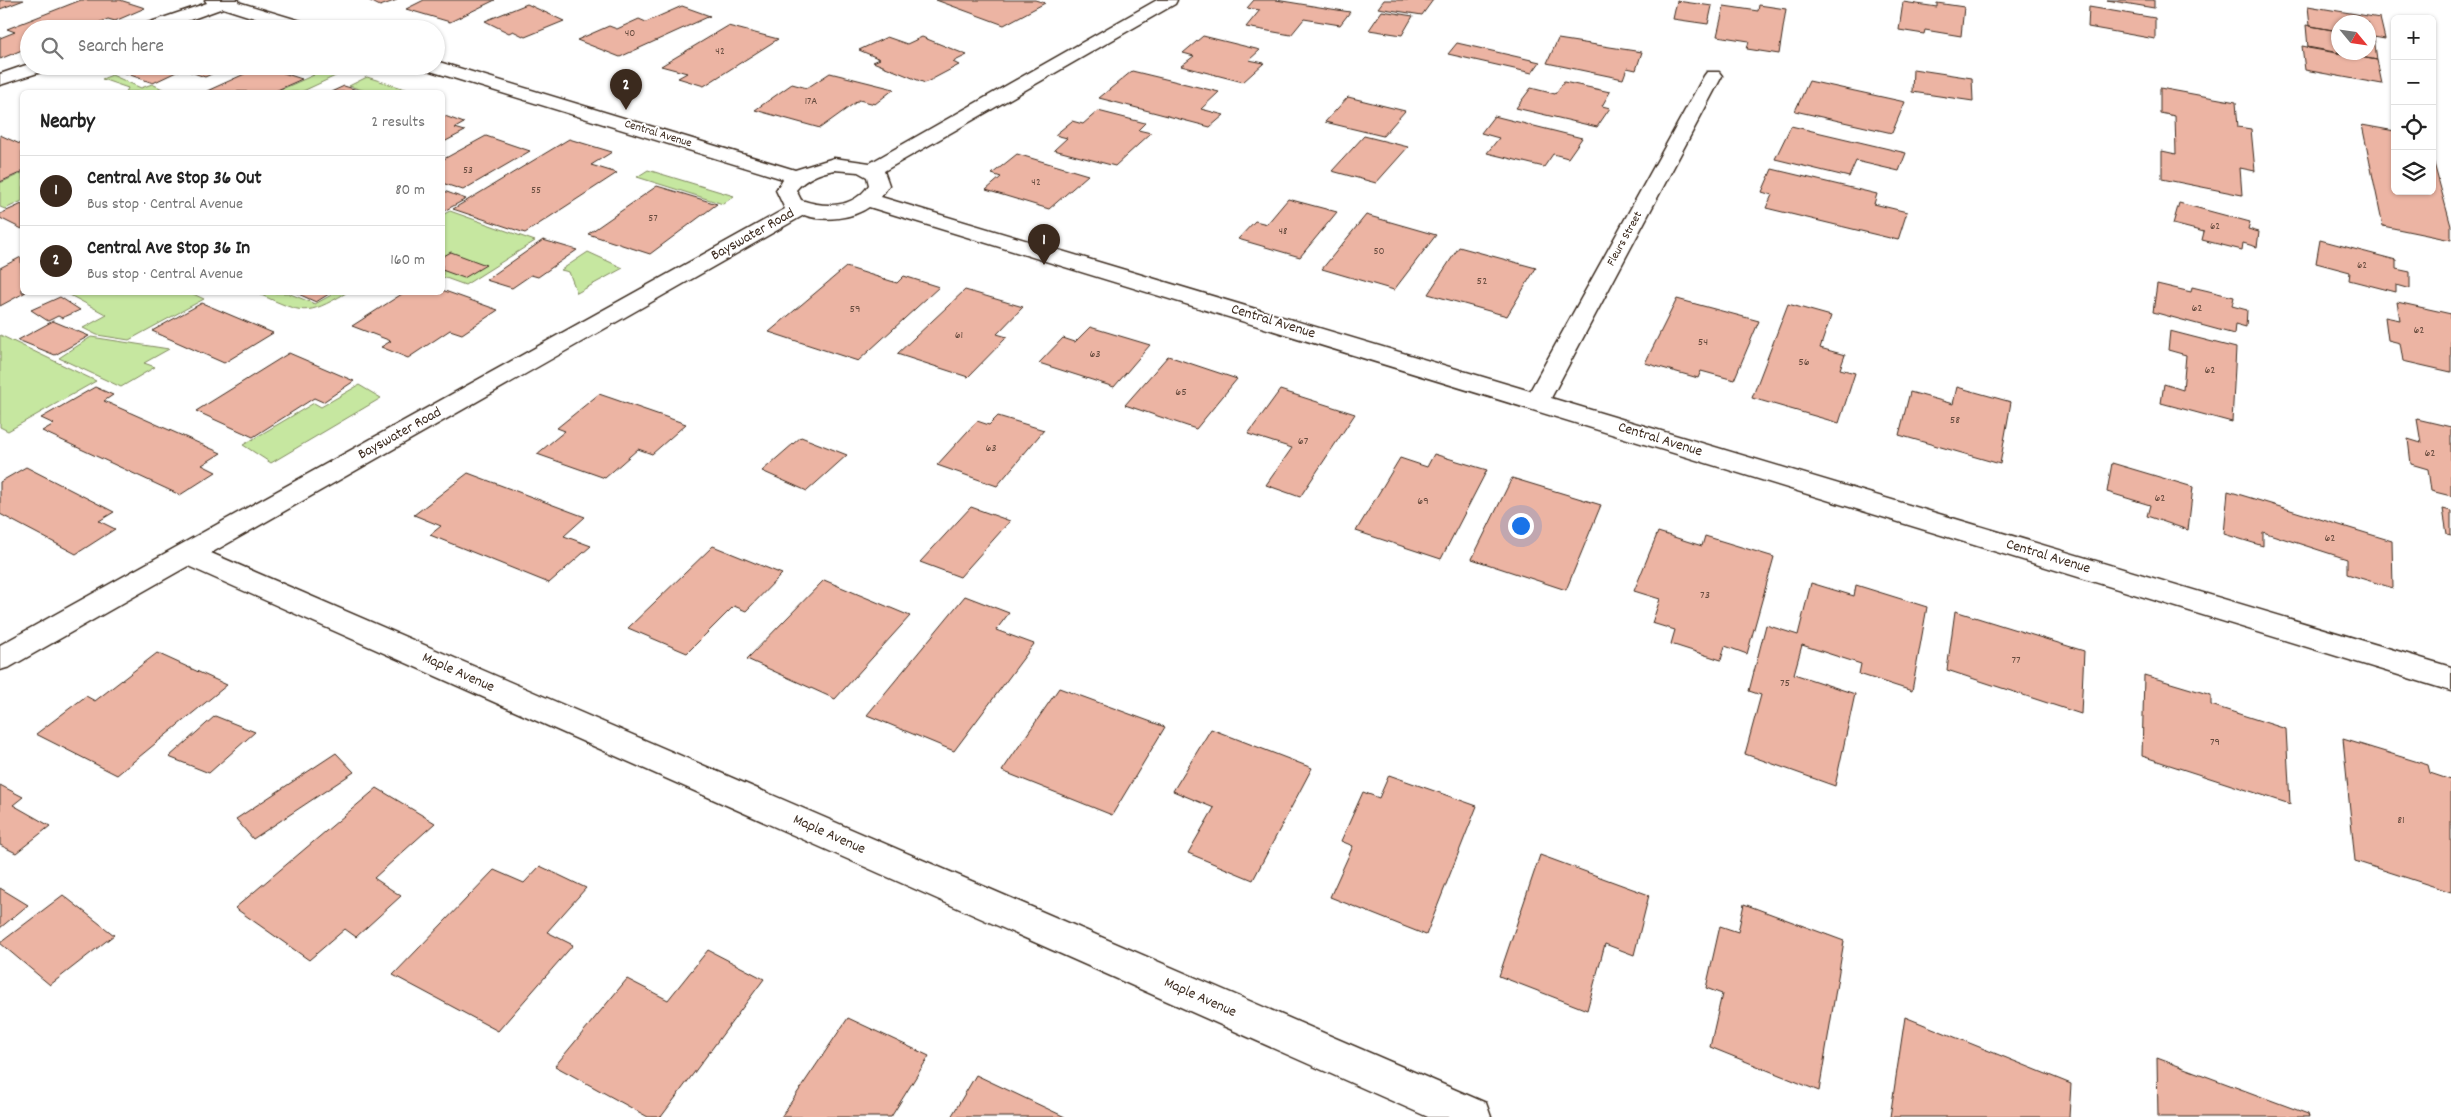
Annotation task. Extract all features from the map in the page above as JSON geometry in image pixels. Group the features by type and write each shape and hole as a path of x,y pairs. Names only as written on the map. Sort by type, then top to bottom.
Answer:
{"street":[{"path":"870,170 1169,0"},
{"path":"172,20 222,1 280,20"},
{"name":"Central Avenue","path":"445,70 797,177"},
{"path":"0,80 20,73"},
{"name":"Fleurs Street","path":"1536,402 1713,76"},
{"path":"834,164 854,165 870,170 878,176 880,184 878,192 869,200 843,210 828,212 800,209 792,204 786,190 797,177 807,171 834,164"},
{"name":"Central Avenue","path":"869,200 2451,679"},
{"name":"Bayswater Road","path":"0,659 800,209"},
{"name":"Maple Avenue","path":"187,554 1472,1117"}],"green space":[{"path":"112,75 141,88 152,84 165,90 127,90 128,88 102,79"},
{"path":"314,75 338,75 305,90 280,90"},
{"path":"367,77 409,90 362,90 349,86"},
{"path":"648,170 734,196 723,204 637,177"},
{"path":"20,174 20,202 5,209 0,207 0,183"},
{"path":"450,211 535,241 465,285 445,278 445,214"},
{"path":"588,252 623,268 577,293 569,272 561,270"},
{"path":"70,295 195,295 204,299 129,340 97,335 83,328 107,315"},
{"path":"261,295 293,295 315,304 331,295 342,295 312,309 304,310 286,306"},
{"path":"0,335 96,381 8,431 0,427"},
{"path":"91,337 169,349 144,363 155,367 121,387 59,358"},
{"path":"359,385 381,398 271,463 243,445 314,403 321,407"}],"building":[{"path":"0,0 24,0 0,9"},
{"path":"81,0 120,0 145,8 117,20 30,20"},
{"path":"368,0 397,0 380,6"},
{"path":"424,0 495,0 450,22 406,9"},
{"path":"936,0 1035,0 1045,3 1004,25"},
{"path":"1254,0 1276,0 1350,12 1340,25 1304,19 1291,35 1246,27 1260,10 1247,8"},
{"path":"1384,0 1433,0 1422,15 1378,8"},
{"path":"2107,0 2154,0 2154,8"},
{"path":"1677,1 1712,6 1708,24 1673,19"},
{"path":"1903,2 1937,7 1937,3 1964,7 1961,36 1925,30 1924,34 1899,30"},
{"path":"527,4 564,21 525,37 513,31 509,33 485,21"},
{"path":"1759,5 1786,9 1779,54 1747,49 1749,41 1717,36 1724,6 1758,11"},
{"path":"682,6 710,16 620,57 577,40 609,26 617,29 639,19 646,22"},
{"path":"2308,6 2362,15 2331,15 2331,30 2310,26"},
{"path":"2089,7 2155,18 2155,39 2088,27"},
{"path":"1382,11 1413,16 1402,35 1369,30"},
{"path":"2376,17 2380,18 2385,39 2376,37"},
{"path":"20,24 20,51 0,59 0,38 15,32 7,29"},
{"path":"2306,25 2331,30 2331,52 2308,48"},
{"path":"728,26 778,39 704,86 678,78 687,73 661,66"},
{"path":"1203,36 1260,50 1249,60 1264,63 1243,82 1181,66 1194,56 1183,53"},
{"path":"887,37 907,44 922,37 967,55 953,62 959,65 925,83 873,62 880,59 859,50"},
{"path":"1558,39 1642,52 1636,70 1627,68 1623,79 1547,63"},
{"path":"1457,43 1540,62 1532,73 1448,54"},
{"path":"2302,46 2331,51 2331,60 2377,60 2382,84 2305,70"},
{"path":"1913,69 1972,78 1973,101 1912,92"},
{"path":"1132,71 1219,92 1201,109 1224,115 1210,127 1099,98"},
{"path":"830,73 894,89 875,104 859,100 820,128 755,110 792,84 807,88"},
{"path":"130,75 170,75 153,83"},
{"path":"242,75 290,75 302,79 277,90 209,90"},
{"path":"1809,81 1905,102 1892,133 1795,111"},
{"path":"1564,82 1610,92 1602,106 1610,108 1597,127 1516,108 1531,88 1555,94"},
{"path":"344,86 357,90 335,90"},
{"path":"2160,88 2236,102 2238,127 2251,129 2255,171 2240,168 2242,195 2162,179 2162,151 2176,154 2175,116 2160,113"},
{"path":"1348,97 1405,111 1383,136 1325,122"},
{"path":"1098,111 1145,123 1138,130 1151,133 1115,166 1054,150 1067,138 1055,135 1072,121 1083,124"},
{"path":"445,116 464,123 455,128 465,131 445,141"},
{"path":"1494,116 1582,138 1568,158 1553,154 1544,167 1487,153 1499,138 1481,133"},
{"path":"2362,125 2391,130 2391,195 2436,195 2436,171 2451,226 2451,240 2383,226"},
{"path":"1791,126 1906,153 1899,171 1856,161 1849,177 1775,159"},
{"path":"0,135 20,144 20,173 0,182"},
{"path":"486,136 530,151 463,190 445,184 445,158"},
{"path":"1364,136 1408,147 1376,183 1332,171"},
{"path":"569,139 612,152 591,165 617,173 525,233 453,209"},
{"path":"1017,154 1088,175 1049,209 986,190 1001,177 992,174"},
{"path":"1772,169 1877,194 1874,204 1907,212 1898,240 1766,208 1772,195 1762,192"},
{"path":"657,186 717,204 650,254 588,234"},
{"path":"445,191 466,199 445,210"},
{"path":"1288,199 1337,212 1300,257 1238,239 1255,221 1267,224"},
{"path":"2179,203 2250,222 2248,229 2259,232 2257,247 2243,243 2242,250 2202,240 2204,232 2173,224"},
{"path":"20,205 20,228 0,218 0,214"},
{"path":"1366,215 1436,235 1394,290 1322,269"},
{"path":"543,240 577,250 538,277 531,275 512,288 486,280"},
{"path":"2320,240 2396,260 2396,269 2410,272 2410,289 2396,285 2396,292 2349,280 2350,272 2316,263"},
{"path":"1459,247 1536,268 1507,316 1428,294"},
{"path":"451,252 486,265 464,278 445,271 445,255"},
{"path":"20,258 20,295 0,306 0,268"},
{"path":"846,267 897,283 904,276 939,287 858,361 769,332"},
{"path":"2157,284 2191,292 2192,287 2234,297 2232,306 2247,310 2246,327 2235,324 2234,334 2153,312"},
{"path":"965,290 1023,307 997,334 1007,337 968,377 897,354"},
{"path":"445,291 498,310 462,334 450,330 408,358 381,347 391,341 352,326 400,295 445,295"},
{"path":"301,295 327,295 316,302"},
{"path":"60,297 80,310 62,318 58,316 48,321 31,310"},
{"path":"1677,299 1759,321 1734,380 1701,371 1698,378 1645,363"},
{"path":"2397,302 2451,314 2451,372 2403,361 2400,343 2388,340 2385,317 2400,320"},
{"path":"202,303 273,333 224,363 152,331"},
{"path":"1788,304 1831,316 1820,348 1845,355 1840,369 1855,373 1839,423 1752,398"},
{"path":"53,321 89,336 55,355 18,340"},
{"path":"1090,327 1150,345 1114,387 1039,363 1063,338 1075,342"},
{"path":"2170,331 2236,348 2232,422 2161,403 2164,384 2183,390 2186,355 2168,350"},
{"path":"289,353 354,381 323,402 314,398 253,437 196,411"},
{"path":"1168,356 1237,379 1196,429 1125,405"},
{"path":"95,387 113,395 104,401 221,453 202,465 216,472 180,495 42,431 54,424 41,418"},
{"path":"1957,387 2011,402 2000,464 1899,435 1910,392 1953,404"},
{"path":"1280,390 1355,414 1300,497 1266,485 1292,448 1248,434"},
{"path":"599,394 686,424 652,454 638,449 605,478 537,454 565,431 557,428"},
{"path":"998,416 1044,430 997,486 937,465 977,421 989,425"},
{"path":"2417,419 2451,427 2451,496 2431,491 2428,469 2411,464 2408,439 2421,443"},
{"path":"801,437 847,455 807,491 762,471"},
{"path":"1434,454 1487,470 1441,559 1356,531 1400,458 1427,467"},
{"path":"2112,463 2193,487 2188,530 2147,516 2150,505 2107,492"},
{"path":"26,467 114,512 99,521 115,529 76,554 0,514 0,482"},
{"path":"468,473 585,517 564,536 591,546 549,583 430,535 441,526 414,515"},
{"path":"1512,478 1601,505 1566,590 1472,559"},
{"path":"2228,491 2392,541 2393,588 2347,574 2347,559 2263,532 2263,546 2224,534"},
{"path":"971,507 1010,521 960,577 920,562"},
{"path":"2443,509 2451,511 2451,535 2447,534"},
{"path":"1658,532 1702,546 1705,536 1774,557 1747,654 1725,646 1721,660 1671,644 1675,630 1652,623 1660,599 1634,591"},
{"path":"713,546 782,574 746,611 734,606 687,653 628,628"},
{"path":"824,580 910,616 835,699 747,659"},
{"path":"1811,583 1854,596 1856,585 1927,607 1912,691 1859,674 1861,664 1802,645 1794,674 1855,694 1835,786 1745,754 1761,695 1749,691 1766,625 1798,635"},
{"path":"965,596 1009,613 996,630 1034,644 954,751 867,715"},
{"path":"1955,611 2084,651 2081,714 1947,670"},
{"path":"157,653 227,685 117,775 36,734 86,696 95,701"},
{"path":"2144,675 2211,695 2211,705 2286,729 2290,804 2142,756"},
{"path":"1059,688 1165,727 1112,815 1002,771"},
{"path":"215,716 255,732 209,773 169,757"},
{"path":"1211,729 1312,768 1253,880 1188,853 1214,808 1173,791"},
{"path":"2343,739 2428,765 2430,773 2451,780 2451,892 2355,861"},
{"path":"336,753 354,772 253,839 236,819"},
{"path":"1389,775 1477,806 1426,935 1330,897 1353,846 1341,841 1363,792 1379,798"},
{"path":"0,785 23,797 13,805 50,826 16,853 0,845"},
{"path":"377,788 435,823 374,878 401,896 356,937 345,929 309,960 235,908"},
{"path":"1540,855 1649,895 1634,955 1605,944 1587,1010 1499,976"},
{"path":"540,866 586,888 547,932 573,945 498,1031 393,975 494,870 524,883"},
{"path":"0,888 28,905 0,928"},
{"path":"63,895 114,935 50,985 0,943"},
{"path":"1744,904 1844,941 1819,1091 1710,1047 1722,994 1706,988 1720,926 1738,932"},
{"path":"708,950 764,979 661,1117 648,1117 555,1066 627,979 668,1000"},
{"path":"1905,1017 2071,1084 2069,1117 1890,1117"},
{"path":"848,1018 929,1056 891,1117 781,1117"},
{"path":"2157,1058 2308,1114 2309,1117 2158,1117"},
{"path":"976,1075 1065,1117 951,1117"}],"place":[{"name":"Central Ave Stop 36 In","path":"626,110"},
{"name":"Central Ave Stop 36 Out","path":"1044,265"}]}
